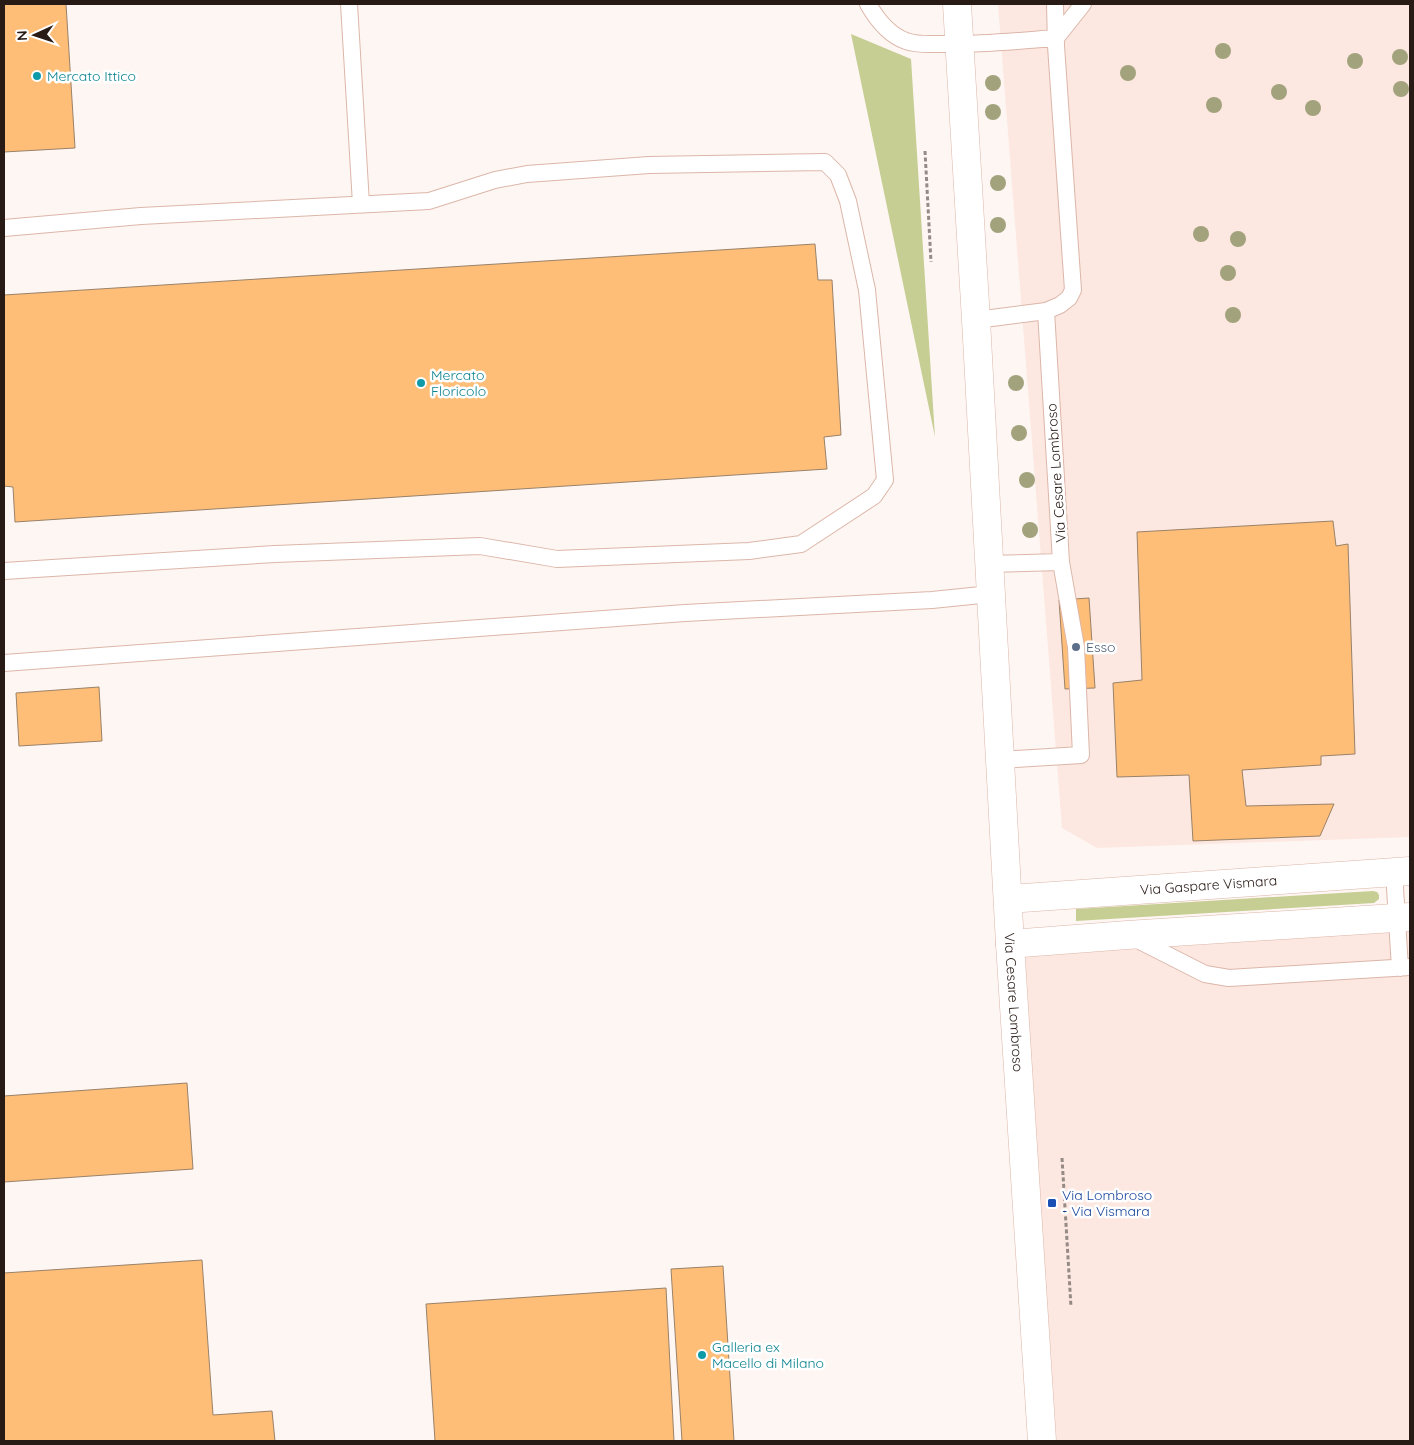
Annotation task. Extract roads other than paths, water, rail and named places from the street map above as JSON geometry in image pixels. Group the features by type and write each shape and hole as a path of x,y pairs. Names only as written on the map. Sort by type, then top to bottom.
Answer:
{"street":[{"name":"Via Cesare Lombroso","path":"957,4 1010,944 1042,1441"},
{"name":"Via Gaspare Vismara","path":"1008,899 1402,872"},
{"path":"1010,944 1404,917"}],"lane":[{"path":"349,4 362,204"},
{"path":"868,4 886,28 906,41 960,44 1056,38 1083,4"},
{"path":"976,320 1046,311 1060,305 1073,290 1055,4"},
{"path":"4,228 141,216 428,200 495,180 527,174 649,164 825,162 838,175 848,201 867,290 885,480 874,496 801,544 749,551 557,559 480,546 274,554 4,571"},
{"name":"Via Cesare Lombroso","path":"989,564 1061,562 1046,311"},
{"path":"1000,760 1081,755 1076,647 1061,562"},
{"path":"4,663 685,613 932,600 991,594"},
{"path":"1127,935 1206,974 1229,978 1405,967 1402,872"}],"place":[{"name":"Mercato Ittico","path":"37,76"},
{"name":"Mercato Floricolo","path":"421,383"},
{"name":"Esso","path":"1076,647"},
{"name":"Via Lombroso - Via Vismara","path":"1052,1203"},
{"name":"Galleria ex Macello di Milano","path":"702,1355"}]}
